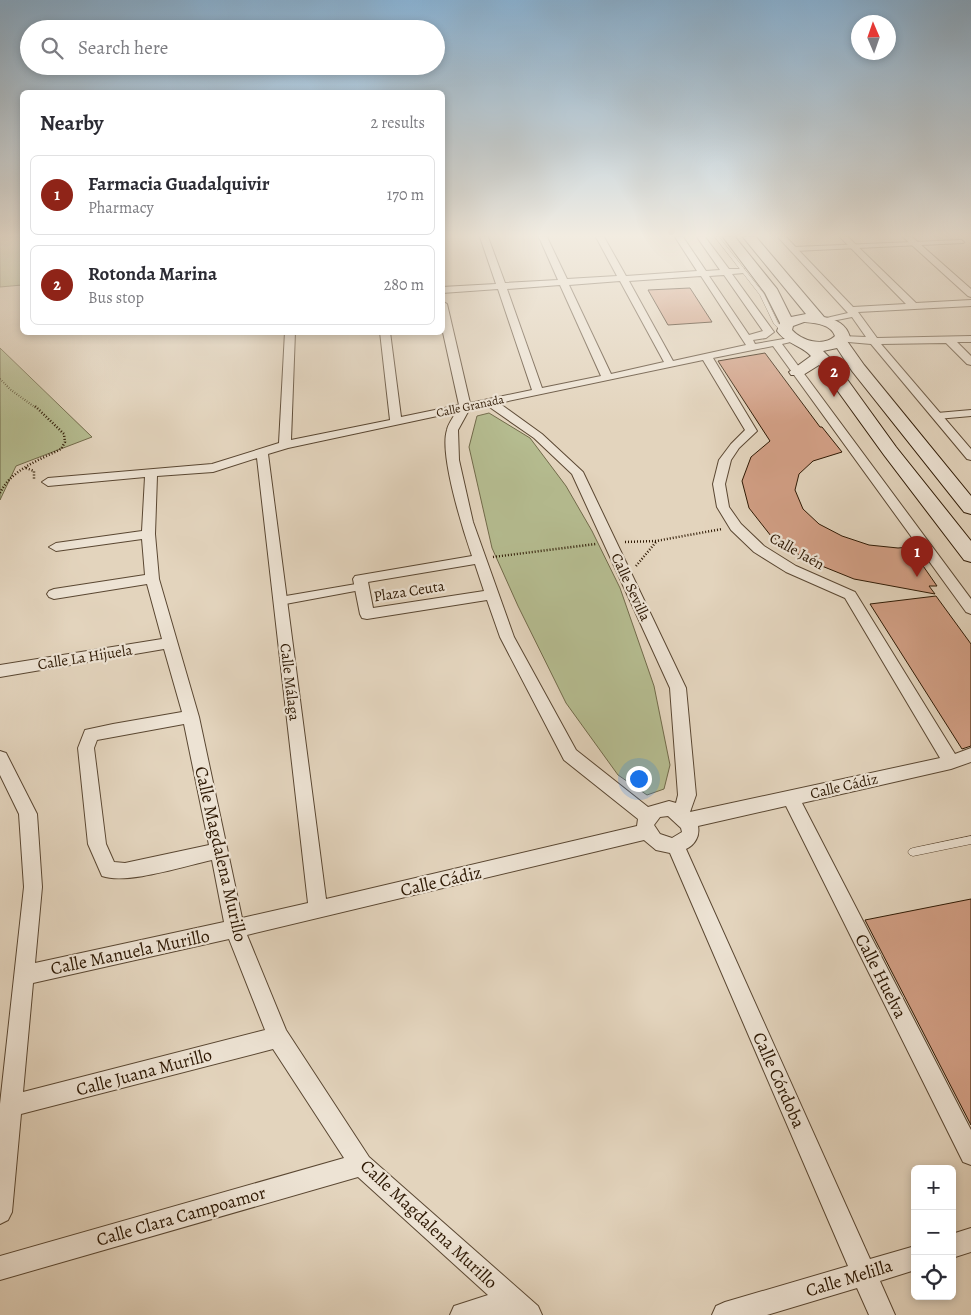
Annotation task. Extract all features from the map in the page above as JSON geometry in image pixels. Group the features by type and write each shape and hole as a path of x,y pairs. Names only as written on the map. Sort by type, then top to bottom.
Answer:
{"main road":[{"path":"774,298 784,334 815,351 830,367 890,451 971,555"},
{"path":"803,298 822,320"},
{"path":"784,334 803,318 822,320 836,326 842,333 841,340 858,368 971,508"},
{"path":"797,372 815,351 841,340"}],"street":[{"path":"505,298 538,392"},
{"path":"570,298 607,377"},
{"path":"634,298 670,364"},
{"path":"720,298 750,343 769,332 745,298"},
{"path":"839,298 971,456"},
{"path":"905,298 914,307"},
{"path":"822,320 852,312 971,303"},
{"path":"445,317 465,407 452,430 453,460 467,522 507,637 570,755 647,824 654,840 664,845 676,846 685,840 690,832 684,817 669,808 656,809 647,824"},
{"path":"784,334 797,372 971,609"},
{"name":"Calle Granada","path":"48,482 213,468 285,445 706,356 784,334"},
{"path":"285,445 290,335"},
{"path":"384,335 396,422"},
{"path":"841,340 876,342 971,339"},
{"path":"949,340 971,362"},
{"name":"Calle Jaén","path":"706,356 751,431 735,446 725,460 719,484 724,506 736,527 759,549 791,569 850,595 951,762"},
{"name":"Calle Sevilla","path":"490,402 538,436 577,472 678,688 687,795 684,817"},
{"path":"937,416 971,413"},
{"name":"Calle Málaga","path":"262,453 318,910"},
{"name":"Calle Magdalena Murillo","path":"151,473 148,534 152,580 190,718 235,929 278,1037 361,1165 521,1308"},
{"path":"56,547 148,534"},
{"name":"Plaza Ceuta","path":"480,559 360,579 367,614 492,594"},
{"path":"54,594 152,580"},
{"path":"280,601 362,587"},
{"name":"Calle La Hijuela","path":"0,671 170,642"},
{"path":"190,718 91,735 86,748 97,844 108,870 125,871 219,850"},
{"name":"Calle Cádiz","path":"684,817 791,799 951,762 971,755"},
{"path":"0,758 28,814 33,887 0,1212"},
{"name":"Calle Huelva","path":"791,799 971,1154"},
{"name":"Calle Cádiz","path":"235,929 318,910 647,824"},
{"name":"Calle Córdoba","path":"676,846 882,1315"},
{"name":"Calle Manuela Murillo","path":"25,975 235,929"},
{"name":"Calle Juana Murillo","path":"10,1106 278,1037"},
{"name":"Calle Clara Campoamor","path":"0,1268 361,1165"},
{"path":"956,1245 971,1240"},
{"name":"Calle Melilla","path":"725,1315 911,1259"},
{"path":"463,1315 521,1308"}],"lane":[{"path":"763,298 776,324 784,334"},
{"path":"913,852 971,840"}],"path":[{"path":"0,379 40,411 64,434 65,442 60,449 11,477 1,488 0,493"},
{"path":"627,579 656,541"}],"green space":[{"path":"0,348 92,437 16,466 0,500"},
{"path":"489,413 530,438 566,486 592,531 620,588 654,686 670,765 664,789 647,795 618,775 566,703 518,606 492,548 469,447 477,416"}],"building":[{"path":"653,298 697,298 712,322 668,325"},
{"path":"765,353 820,427 822,427 842,452 813,461 799,474 795,490 803,509 819,524 842,536 869,545 898,548 910,547 937,586 929,586 935,594 854,579 807,560 771,536 749,508 742,481 751,457 770,441 718,361"},
{"path":"936,596 971,644 971,746 962,749 870,604"},
{"path":"971,899 971,1125 865,920"}],"place":[{"name":"Rotonda Marina","path":"834,397"},
{"name":"Farmacia Guadalquivir","path":"917,577"}]}
